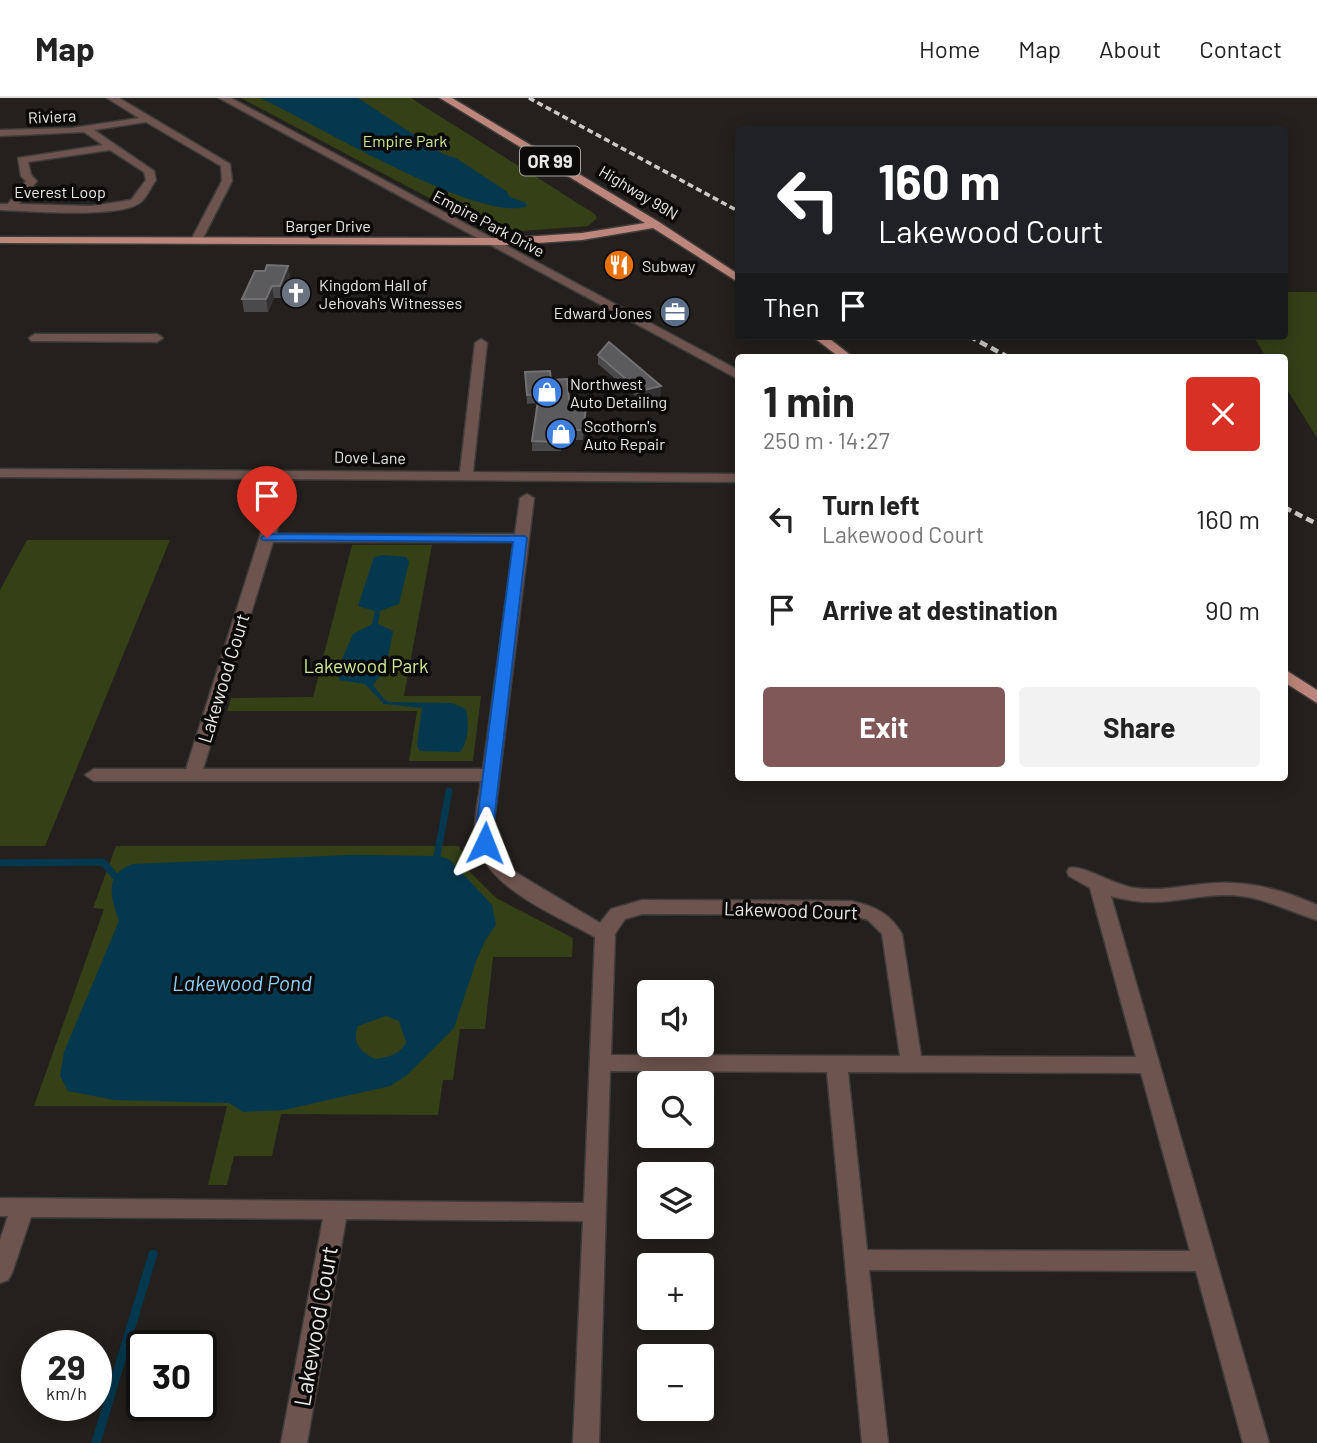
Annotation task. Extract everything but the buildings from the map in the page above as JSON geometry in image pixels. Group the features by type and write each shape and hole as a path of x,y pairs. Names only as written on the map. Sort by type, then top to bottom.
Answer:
{"main road":[{"name":"Highway 99N","path":"445,98 655,224 735,277"},
{"name":"Barger Drive","path":"0,240 491,242 597,234 655,224"},
{"path":"824,340 843,354"},
{"path":"1288,677 1317,698"}],"street":[{"path":"113,98 225,164 227,181 197,240"},
{"name":"Empire Park Drive","path":"224,98 735,373"},
{"name":"Riviera","path":"0,133 87,130 148,119"},
{"name":"Everest Loop","path":"6,207 103,208 136,202 151,180 149,171 87,130"},
{"path":"6,207 32,181 26,176 22,160 110,147"},
{"path":"35,338 157,338"},
{"path":"466,477 473,392 481,343"},
{"name":"Dove Lane","path":"0,473 735,478"},
{"name":"Lakewood Court","path":"193,775 286,474"},
{"path":"527,498 484,829 489,856 503,873 605,934 586,1443"},
{"path":"267,538 520,538"},
{"path":"94,775 491,775"},
{"path":"1076,872 1099,887 1146,896 1242,889 1267,893 1317,913"},
{"path":"1099,887 1256,1443"},
{"name":"Lakewood Court","path":"605,934 609,921 617,914 642,907 851,908 865,911 888,925 892,934 912,1064"},
{"path":"601,1063 1149,1065"},
{"path":"837,1064 875,1443"},
{"path":"0,1273 12,1207 593,1212"},
{"name":"Lakewood Court","path":"294,1443 336,1210"},
{"path":"858,1260 1205,1261"}],"green space":[{"name":"Empire Park","path":"241,98 411,98 595,214 597,218 588,226 495,233"},
{"path":"1288,292 1317,292 1317,438 1288,391 1288,354 1264,354 1255,340 1288,340"},
{"path":"27,540 170,540 45,846 0,846 0,590"},
{"name":"Lakewood Park","path":"352,545 432,545 404,696 481,696 473,761 409,761 417,711 227,711 231,698 313,697"},
{"name":"Lakewood Pond","path":"116,846 459,846 469,871 496,898 573,938 572,957 493,957 485,1029 460,1029 453,1080 443,1080 438,1115 281,1114 272,1156 234,1156 227,1185 208,1185 227,1106 34,1106 104,909 93,908"}],"water":[{"path":"260,98 358,98 443,154 456,158 527,206 504,208 436,186 395,168"},
{"path":"374,557 406,557 409,562 399,604 380,611 378,624 393,631 386,668 373,685 385,700 390,702 452,703 466,709 467,731 460,752 420,751 417,745 422,708 384,704 365,684 339,680 339,666 353,634 372,624 375,611 358,606"},
{"name":"Lakewood Pond","path":"351,855 437,856 449,859 492,905 496,925 477,959 454,1028 406,1076 390,1086 284,1110 243,1112 229,1103 114,1100 68,1091 60,1076 64,1052 119,921 112,895 113,880 123,868 133,864","holes":["386,1016 399,1021 406,1042 397,1052 375,1059 358,1046 358,1026"]}],"waterway":[{"path":"437,856 449,791"},
{"path":"0,863 103,862 115,876"},
{"path":"96,1443 153,1254"}],"railway":[{"path":"529,98 735,209"},
{"path":"976,340 1002,354"},
{"path":"1288,509 1317,524"}],"place":[{"name":"Subway","path":"619,265"},
{"name":"Kingdom Hall of Jehovah's Witnesses","path":"296,293"},
{"name":"Edward Jones","path":"675,312"},
{"name":"Northwest Auto Detailing","path":"547,392"},
{"name":"Scothorn's Auto Repair","path":"561,434"}],"route":[{"path":"267,538 520,538 484,829 485,843"}]}
